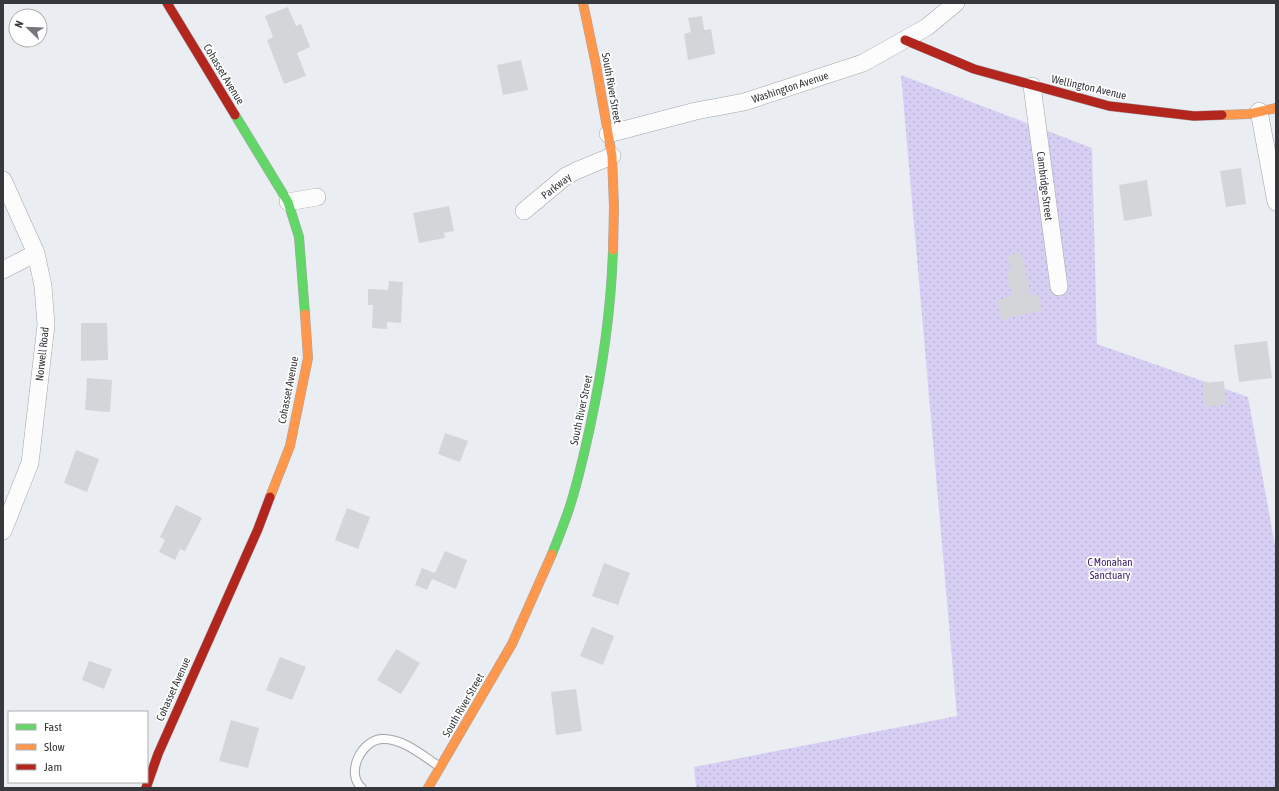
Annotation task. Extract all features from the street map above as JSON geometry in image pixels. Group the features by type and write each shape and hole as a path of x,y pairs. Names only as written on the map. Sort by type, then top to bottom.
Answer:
{"street":[{"name":"Cohasset Avenue","path":"148,782 158,754 258,529 290,446 308,358 298,236 288,202 167,3"},
{"name":"South River Street","path":"428,788 512,644 549,563 569,508 584,453 599,384 607,335 612,278 614,207 612,156 598,72 583,3"},
{"name":"Washington Avenue","path":"608,134 696,111 744,102 863,63 927,27 956,3"},
{"name":"Wellington Avenue","path":"905,40 974,69 1110,106 1194,116 1249,114 1276,108"},
{"name":"Cambridge Street","path":"1032,86 1059,287"},
{"path":"1259,111 1276,202"},
{"name":"Parkway","path":"524,211 566,176 612,156"},
{"name":"Norwell Road","path":"3,180 36,253 43,286 46,325 30,463 3,531"},
{"path":"288,202 316,197"},
{"path":"3,270 36,253"}],"lane":[{"path":"362,788 357,784 354,775 357,760 367,745 380,739 393,740 404,744 440,767"}],"green space":[{"name":"C Monahan Sanctuary","path":"901,75 1092,148 1097,344 1248,397 1276,551 1276,788 696,788 694,767 957,716"}],"building":[{"path":"288,7 296,26 301,24 310,47 297,53 306,76 284,84 267,40 273,37 265,16"},
{"path":"702,16 704,30 711,29 715,54 688,60 684,34 691,32 688,18"},
{"path":"521,60 528,90 503,95 497,65"},
{"path":"1241,168 1246,204 1226,207 1220,171"},
{"path":"1147,180 1152,216 1124,221 1119,185"},
{"path":"449,206 454,231 444,233 445,238 419,243 413,213"},
{"path":"1021,252 1031,296 1038,294 1042,310 1002,320 997,300 1012,296 1006,271 1011,270 1007,256"},
{"path":"389,281 403,282 401,323 387,322 387,329 372,328 373,305 368,305 368,289 388,290"},
{"path":"81,323 107,323 108,360 81,361"},
{"path":"1267,341 1272,378 1239,382 1234,345"},
{"path":"87,378 112,380 110,412 85,410"},
{"path":"1224,381 1226,404 1205,407 1203,383"},
{"path":"445,433 468,441 460,462 438,454"},
{"path":"76,450 99,459 87,492 64,483"},
{"path":"176,505 202,518 185,551 180,549 175,560 159,552 165,540 160,537"},
{"path":"347,508 370,517 358,549 335,540"},
{"path":"445,551 467,560 456,589 432,579 427,590 415,585 422,568 435,573"},
{"path":"604,563 630,573 618,605 592,596"},
{"path":"592,627 614,636 603,665 580,656"},
{"path":"396,649 420,663 401,694 377,680"},
{"path":"280,657 306,667 292,700 266,690"},
{"path":"89,661 112,669 104,689 82,680"},
{"path":"576,689 582,731 556,735 551,692"},
{"path":"231,720 259,728 248,768 219,761"}],"traffic: fast":[{"path":"235,115 288,202 299,237 305,314"},
{"path":"552,554 575,489 595,405 608,317 613,250"}],"traffic: slow":[{"path":"583,3 596,65 612,156 614,207 613,250"},
{"path":"1222,115 1249,114 1276,108"},
{"path":"270,497 290,446 308,358 305,314"},
{"path":"428,788 512,644 552,554"}],"traffic: jam":[{"path":"167,3 235,115"},
{"path":"905,40 974,69 1109,106 1194,116 1222,115"},
{"path":"148,782 158,754 258,529 270,497"},
{"path":"146,788 148,783"}]}
